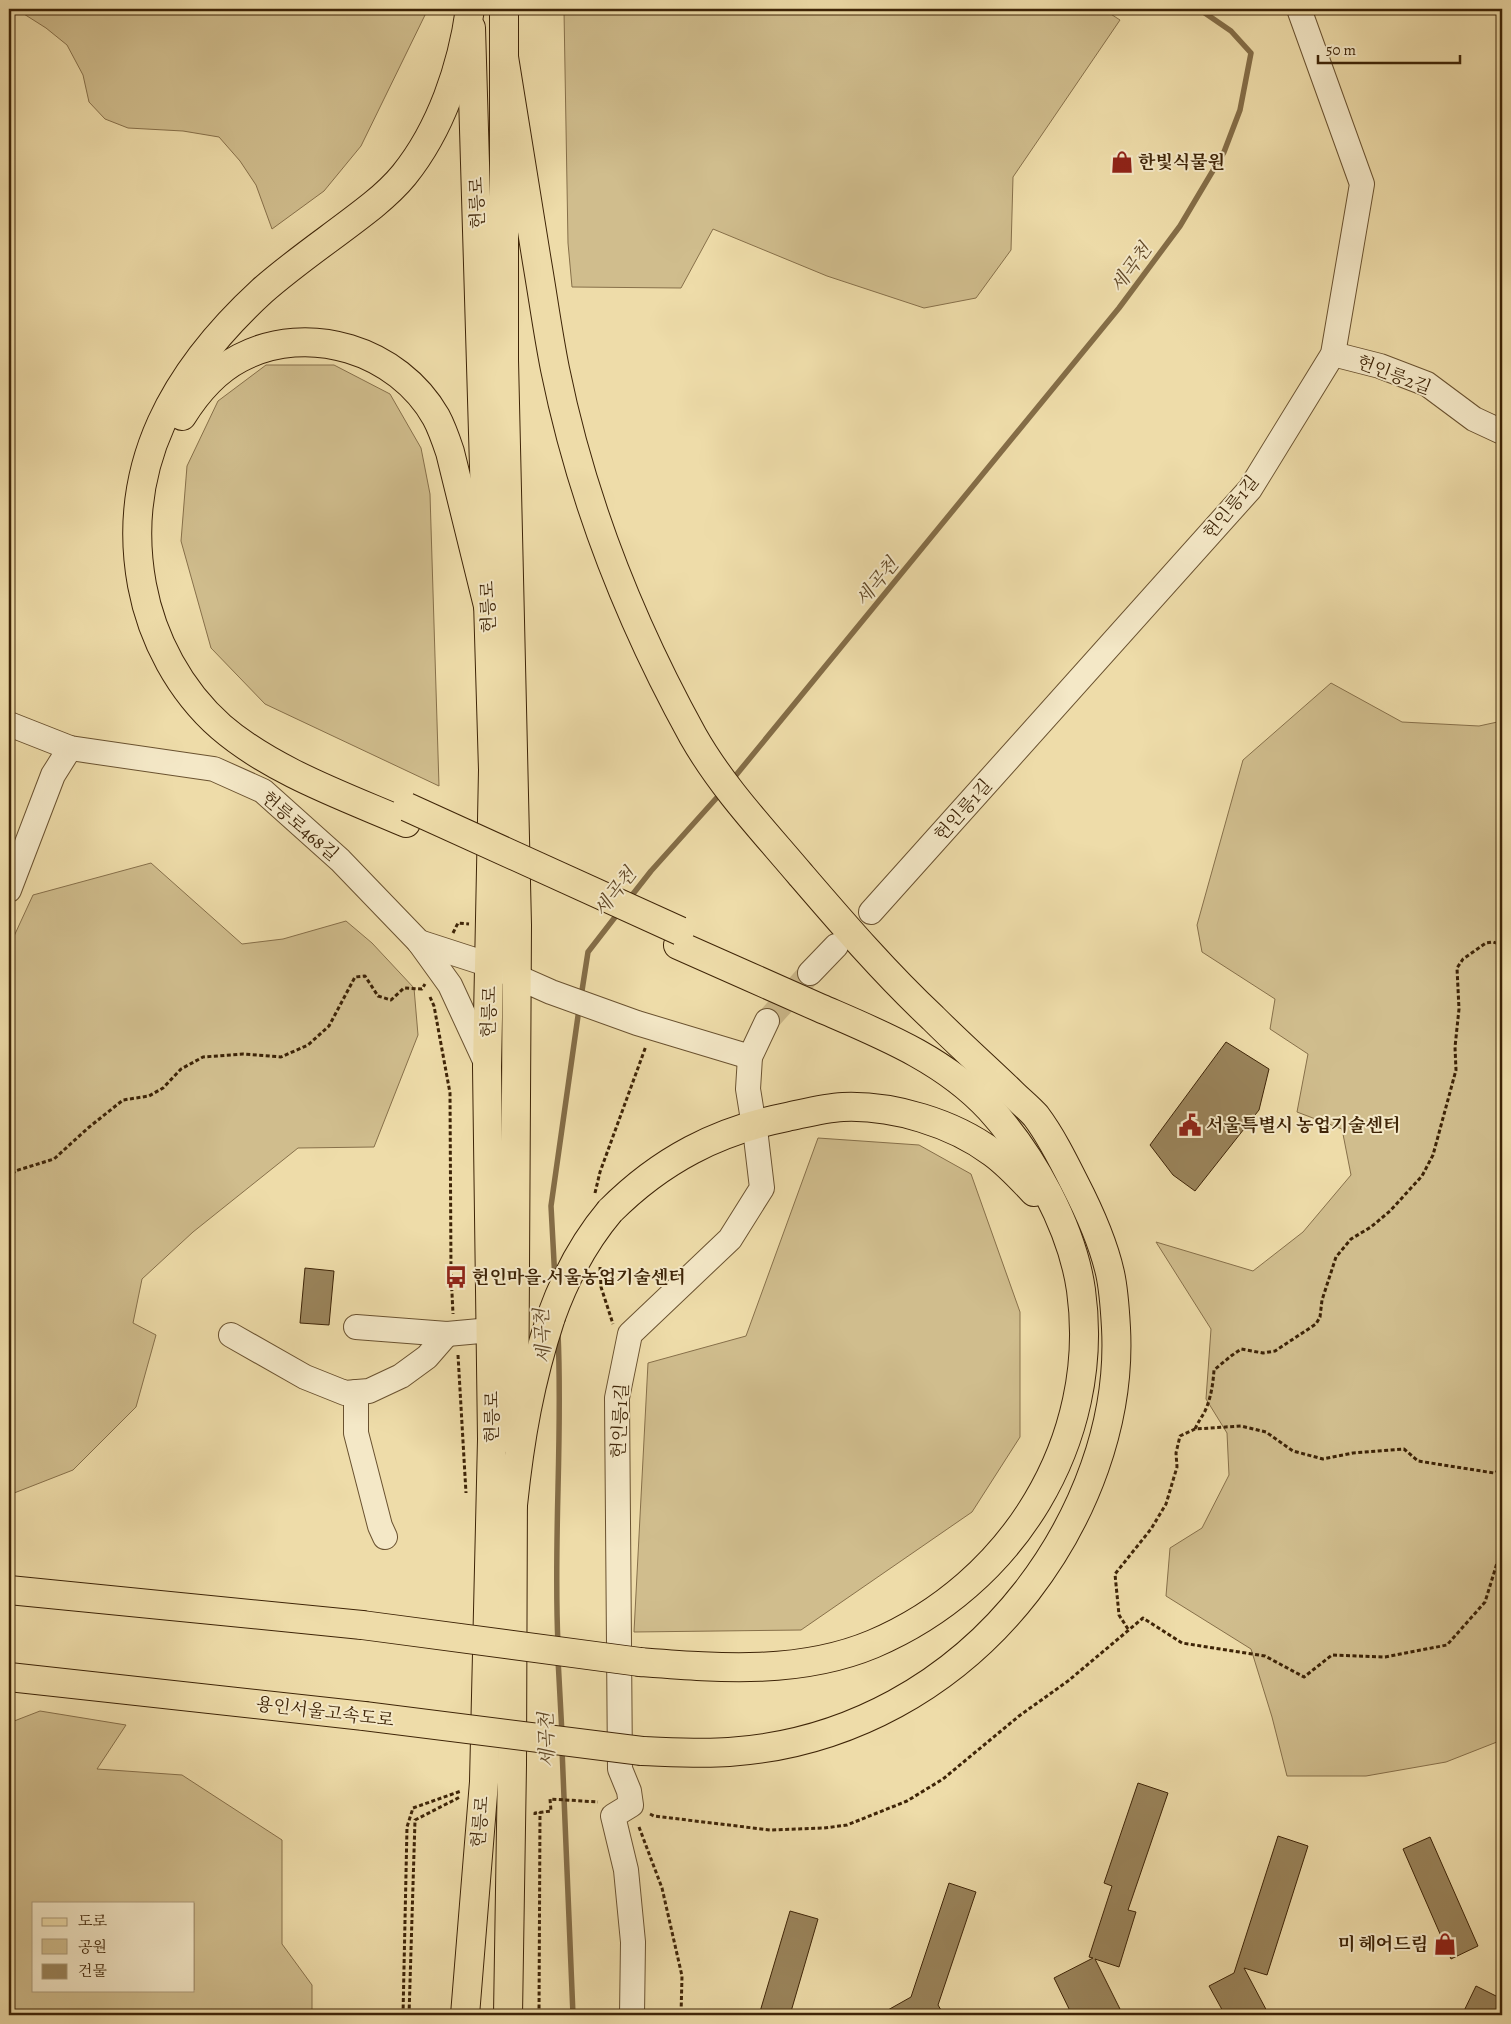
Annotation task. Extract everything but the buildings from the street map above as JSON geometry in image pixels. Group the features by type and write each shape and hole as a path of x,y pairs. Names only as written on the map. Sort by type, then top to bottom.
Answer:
{"main road":[{"name":"헌릉로","path":"465,2015 492,1439 487,1067 491,926 492,770 470,9"},
{"path":"9,1590 362,1625 640,1662 710,1668 768,1668 820,1661 871,1645 907,1628 959,1593 984,1570 1029,1515 1047,1485 1061,1456 1073,1418 1080,1382 1084,1317 1080,1287 1066,1233 1043,1184 1018,1144 988,1107 960,1082 894,1040 679,938 407,815 316,784 265,757 222,728 199,705 175,672 157,634 148,611 138,556 139,498 147,458 165,415 190,372 215,339 263,290 373,205 390,190 412,163 430,134 448,94 458,63 470,9"},
{"name":"헌릉로","path":"504,9 504,360 517,906 512,1765 508,2015"},
{"path":"504,57 556,372 576,454 621,585 650,651 695,739 730,792 765,836 795,868 856,940 930,1016 1036,1117 1061,1156 1085,1203"},
{"path":"407,815 262,734 211,692 178,648 156,580 153,534 158,480 165,454 182,415 198,393 218,372 239,358 266,348 297,342 340,345 386,365 405,380 420,396 436,417 441,428 450,452 488,606"},
{"path":"679,938 897,1029 944,1054 990,1088 1029,1126 1085,1203"},
{"path":"513,1505 520,1441 530,1388 550,1317 576,1260 594,1230 610,1211 644,1180 664,1166 719,1136 774,1119 819,1110 866,1108 929,1121 982,1145 1014,1171 1044,1204 1066,1233"},
{"name":"용인서울고속도로","path":"9,1677 364,1716 642,1751 704,1753 760,1749 796,1742 857,1723 905,1700 938,1678 981,1643 1022,1598 1044,1569 1078,1508 1101,1449 1110,1412 1116,1344 1111,1278 1101,1244 1085,1203"}],"street":[{"name":"헌인릉1길","path":"871,912 1250,489 1333,354 1362,184 1299,9"},
{"name":"헌인릉2길","path":"1333,354 1380,366 1427,384 1474,419 1502,432"},
{"name":"헌릉로468길","path":"9,724 70,748 214,768 263,791 340,860 419,942 439,956 487,1067"},
{"path":"9,890 53,775 70,748"},
{"path":"810,972 836,946"},
{"path":"439,956 490,964 516,976"},
{"name":"헌릉로","path":"516,976 551,992 637,1023 750,1057"},
{"name":"헌인릉1길","path":"631,1805 629,1791 620,1769 617,1398 630,1334 730,1239 762,1188 748,1089 750,1057 767,1021"},
{"path":"356,1327 451,1334 491,1330"},
{"path":"230,1335 305,1377 345,1392 369,1392 401,1376 427,1357 451,1334"},
{"path":"356,1392 356,1433 380,1526 385,1538"},
{"path":"631,1805 612,1816 626,1870 633,1942 632,2015"}],"path":[{"path":"9,1180 15,1171 54,1159 88,1128 124,1100 150,1096 163,1088 180,1069 203,1057 243,1054 282,1057 308,1045 329,1026 355,977 365,976 378,996 391,1000 404,988 422,989 458,923 491,926"},
{"path":"1195,1430 1212,1389 1214,1370 1241,1349 1263,1353 1276,1351 1316,1324 1320,1317 1322,1300 1336,1256 1352,1240 1390,1211 1422,1176 1433,1155 1456,1070 1455,1047 1459,1009 1457,968 1463,959 1486,942 1502,945"},
{"path":"424,985 434,1006 450,1094 451,1334 457,1348 466,1497"},
{"path":"1128,1629 1119,1615 1115,1574 1151,1529 1166,1504 1177,1468 1176,1453 1180,1436 1195,1430 1241,1426 1266,1432 1293,1451 1323,1459 1354,1453 1404,1449 1418,1461 1494,1473 1502,1469"},
{"path":"631,1805 654,1816 770,1830 824,1828 847,1825 907,1801 943,1779 1019,1716 1068,1682 1143,1618 1182,1643 1265,1656 1304,1677 1332,1655 1385,1657 1447,1644 1485,1602 1502,1547"},
{"path":"403,2015 407,1827 413,1808 475,1788"},
{"path":"409,2015 415,1820 475,1788"},
{"path":"535,1813 551,1811 550,1799 604,1803"},
{"path":"631,1805 662,1888 682,1976 681,2015"},
{"path":"539,2015 540,1812"}],"green space":[{"path":"16,9 426,9 426,13 361,146 324,191 272,229 256,185 240,161 219,137 183,131 128,128 105,119 89,102 83,75 67,45 46,28"},
{"path":"565,9 1103,9 1120,20 1013,177 1011,250 976,298 924,308 827,276 713,229 681,288 572,287 568,243"},
{"path":"266,365 334,365 390,394 421,448 430,494 439,786 265,704 211,648 181,541 187,466 218,401"},
{"path":"1331,683 1402,722 1479,726 1502,721 1502,1740 1446,1762 1366,1776 1287,1776 1272,1717 1251,1649 1166,1596 1170,1548 1202,1528 1229,1475 1227,1433 1206,1399 1211,1329 1156,1242 1253,1271 1303,1232 1351,1175 1342,1129 1297,1112 1308,1054 1270,1029 1275,999 1202,952 1197,925 1243,760"},
{"path":"151,863 242,944 283,939 346,921 372,943 414,988 418,1035 374,1147 298,1148 193,1232 142,1279 133,1323 156,1335 136,1407 73,1470 9,1495 9,947 33,895"},
{"path":"818,1138 919,1145 971,1174 1020,1312 1020,1437 972,1512 801,1630 634,1632 648,1363 746,1336"},
{"path":"40,1711 126,1725 97,1769 182,1775 282,1840 282,1944 312,1985 312,2015 9,2015 9,1723"}],"waterway":[{"name":"세곡천","path":"732,780 1119,308 1180,226 1224,152 1240,110 1251,53 1231,31 1199,9"},
{"name":"세곡천","path":"629,899 651,871 721,793"},
{"name":"세곡천","path":"581,997 588,952 619,912"},
{"name":"세곡천","path":"555,1280 551,1206 579,1009"},
{"name":"세곡천","path":"558,1334 558,1644"},
{"name":"세곡천","path":"558,1659 562,1734"},
{"name":"세곡천","path":"562,1749 573,2015"}],"tunnel":[{"path":"767,1021 810,973"}],"place":[{"name":"한빛식물원","path":"1122,162"},
{"name":"서울특별시 농업기술센터","path":"1190,1125"},
{"name":"헌인마을.서울농업기술센터","path":"456,1277"},
{"name":"미 헤어드림","path":"1445,1944"}]}
